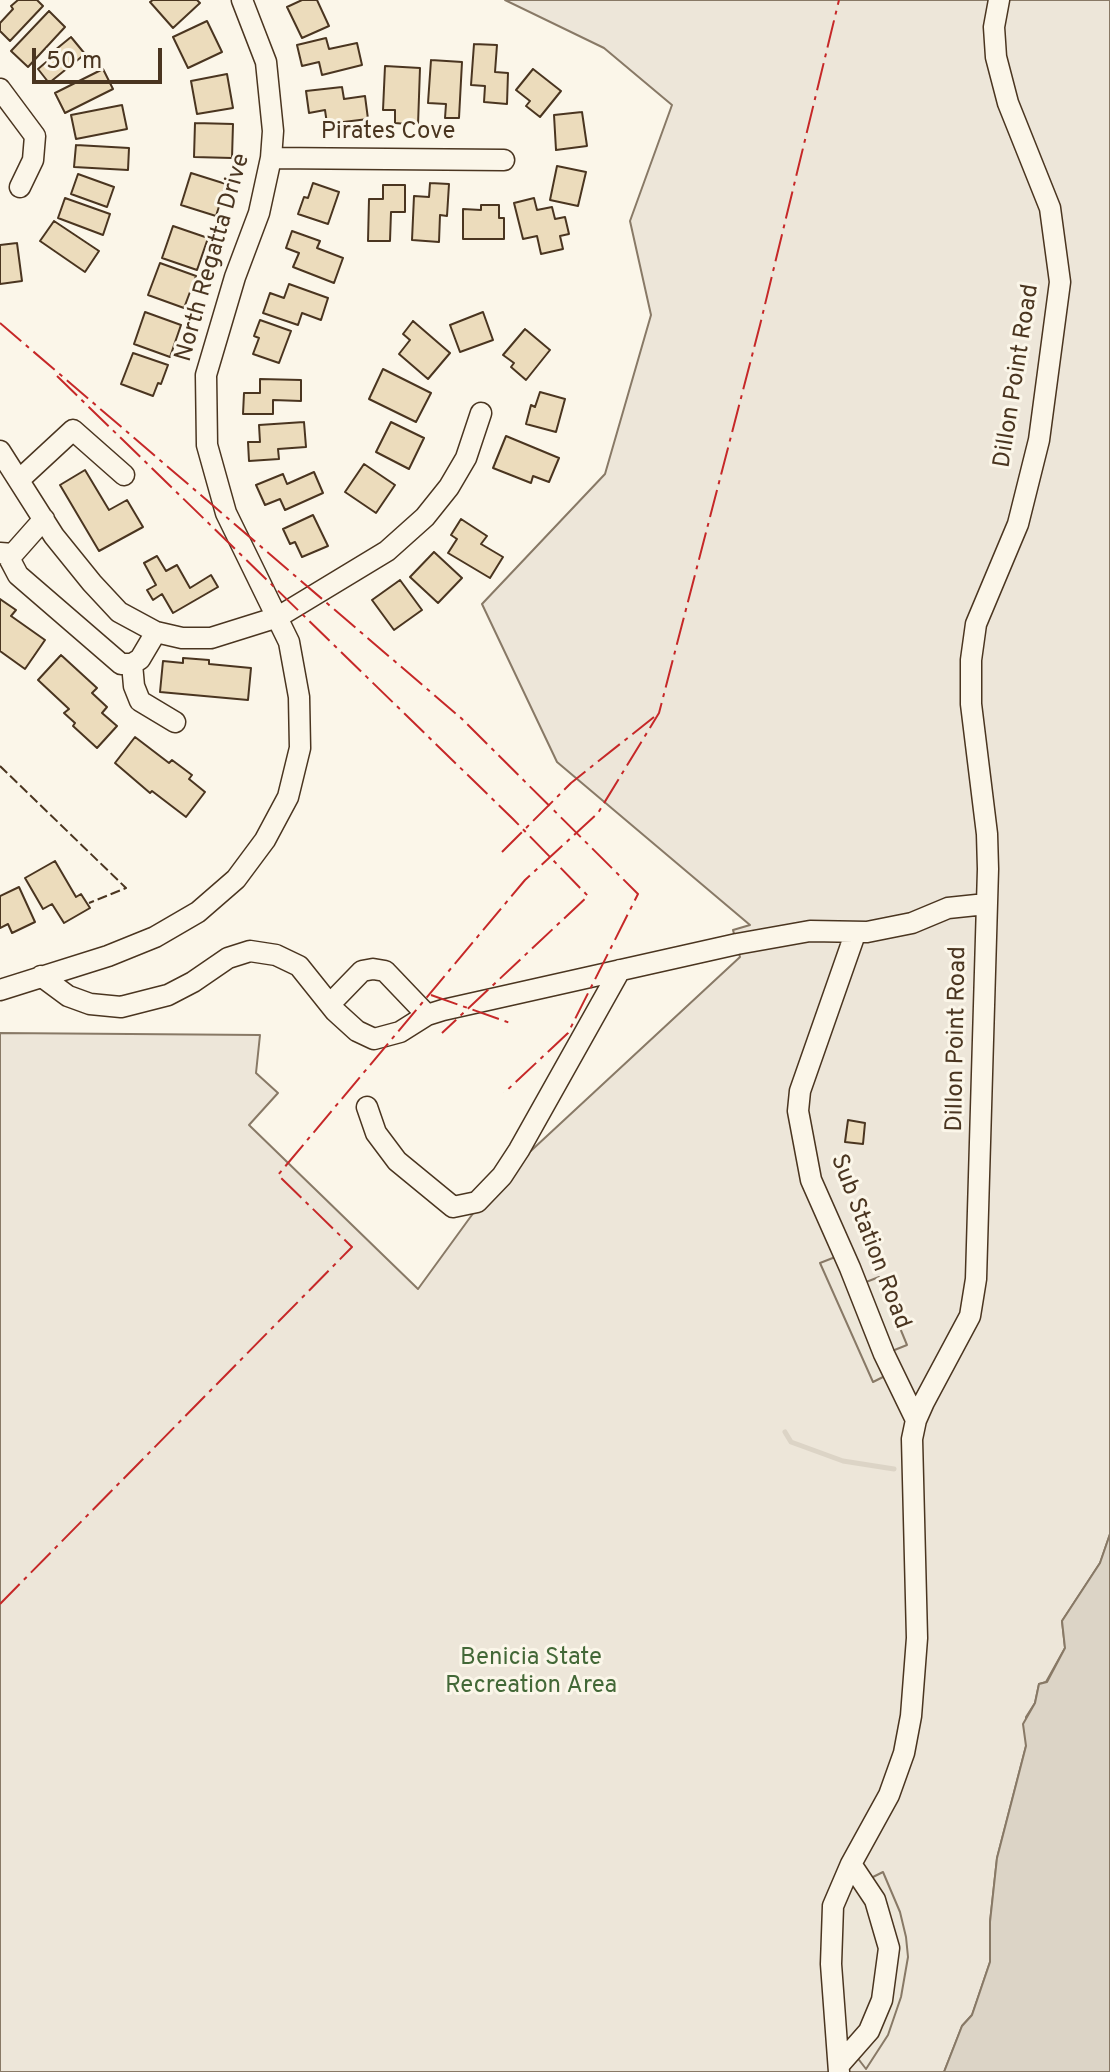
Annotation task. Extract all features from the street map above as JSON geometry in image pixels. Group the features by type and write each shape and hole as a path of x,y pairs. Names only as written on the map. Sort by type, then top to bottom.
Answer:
{"street":[{"name":"North Regatta Drive","path":"0,990 108,956 155,937 198,912 236,879 265,840 288,797 300,748 299,697 289,642 226,513 207,445 206,375 235,277 259,213 271,158 273,131 266,62 242,0"},
{"name":"Dillon Point Road","path":"839,2068 831,1964 833,1906 851,1864 889,1795 904,1753 911,1716 917,1638 912,1454 916,1420 970,1316 976,1279 987,834 971,704 971,660 976,624 1018,524 1039,440 1060,282 1050,208 1008,103 996,57 994,27 999,0"},
{"path":"0,89 35,136 33,160 20,187"},
{"name":"Pirates Cove","path":"271,158 504,160"},
{"path":"0,451 11,478 92,583 119,612 156,632 182,638 211,638 278,617 387,551 425,517 449,487 466,458 481,413"},
{"path":"11,478 73,430 124,475"},
{"path":"4,553 13,554 44,519"},
{"path":"4,553 18,575 121,664 132,664 140,659 156,632"},
{"path":"132,664 134,686 140,701 175,722"},
{"path":"41,976 68,996 90,1004 121,1007 168,995 228,958 250,951 276,955 299,966 357,1031 374,1039 400,1032 427,1015 737,944 810,931 855,934 912,923 948,908 986,904"},
{"name":"Sub Station Road","path":"855,934 800,1091 798,1111 811,1180 884,1354 916,1420"},
{"path":"330,1004 362,971 373,969 385,971 427,1015"},
{"path":"367,1107 376,1133 397,1161 453,1207 477,1202 502,1176 519,1150 620,970"},
{"path":"839,2068 869,2031 882,2000 889,1948 875,1900 851,1864"}],"green space":[{"name":"Benicia State Recreation Area","path":"505,0 1110,0 1110,1534 1100,1563 1062,1621 1065,1648 1046,1682 1039,1684 1035,1703 1026,1717 1026,1746 997,1858 990,1922 990,1962 972,2015 962,2026 944,2072 0,2072 0,1033 260,1035 256,1073 278,1093 249,1125 418,1289 493,1186 740,957 733,930 750,925 557,762 482,604 605,474 651,315 630,221 672,105 604,48"}],"shaded area":[{"path":"848,1252 861,1284 879,1277 907,1345 892,1351 901,1368 873,1382 820,1263"},
{"path":"1110,1534 1110,2072 944,2072 962,2026 972,2015 990,1962 990,1922 997,1858 1026,1746 1023,1724 1035,1703 1039,1684 1047,1682 1065,1648 1062,1621 1100,1563"},
{"path":"883,1872 900,1912 908,1957 901,1997 888,2035 866,2069 853,2052 839,2022 833,1943 843,1892"}],"building":[{"path":"18,0 37,0 43,6 10,41 0,31 0,23"},
{"path":"197,0 200,3 173,28 150,2"},
{"path":"302,0 317,0 329,26 302,38 287,7"},
{"path":"49,11 65,27 28,67 11,51"},
{"path":"207,21 222,52 188,68 173,37"},
{"path":"71,37 85,54 49,83 38,69"},
{"path":"326,38 329,49 357,43 362,65 322,75 319,62 302,66 297,45"},
{"path":"474,44 497,45 495,72 508,73 507,104 484,102 485,86 471,85"},
{"path":"431,60 462,62 459,118 445,118 446,104 428,103"},
{"path":"385,66 420,68 418,125 395,123 395,110 383,110"},
{"path":"103,69 113,89 65,113 55,93"},
{"path":"533,69 561,91 540,117 526,106 530,101 516,90"},
{"path":"227,74 233,108 197,114 191,81"},
{"path":"342,87 344,99 365,96 368,119 327,124 325,110 309,113 306,91"},
{"path":"122,105 127,129 76,139 71,115"},
{"path":"582,112 587,146 556,150 554,115"},
{"path":"195,123 233,124 232,158 194,157"},
{"path":"76,145 129,148 128,170 74,167"},
{"path":"557,166 586,172 578,206 550,200"},
{"path":"191,173 226,184 216,216 181,205"},
{"path":"78,174 114,187 107,207 71,194"},
{"path":"313,183 339,192 328,224 298,214"},
{"path":"430,183 449,184 447,216 440,215 439,242 412,240 414,196 429,197"},
{"path":"383,185 405,185 405,212 391,212 390,241 368,241 369,199 383,199"},
{"path":"65,198 110,214 103,235 58,218"},
{"path":"534,198 537,210 552,207 555,219 565,217 569,234 560,236 563,249 541,254 537,236 523,239 514,203"},
{"path":"481,205 499,205 499,218 504,218 504,239 463,239 463,209 481,210"},
{"path":"54,221 99,251 85,272 40,241"},
{"path":"173,226 208,238 197,270 162,258"},
{"path":"292,231 320,241 317,248 343,258 334,283 293,267 299,253 286,248"},
{"path":"17,243 22,281 0,284 0,245"},
{"path":"160,263 196,276 184,308 148,295"},
{"path":"289,284 328,298 321,320 302,313 298,325 263,313 270,293 284,298"},
{"path":"145,312 181,325 170,357 134,344"},
{"path":"483,312 493,340 460,352 450,325"},
{"path":"260,320 291,331 279,363 253,354 259,338 254,336"},
{"path":"413,321 450,353 428,379 399,354 410,340 403,334"},
{"path":"525,329 550,350 526,380 511,367 514,363 503,355"},
{"path":"133,353 168,365 153,396 121,384"},
{"path":"383,369 431,393 416,422 369,399"},
{"path":"260,379 301,380 301,401 273,400 273,414 243,414 244,393 260,393"},
{"path":"540,392 565,399 556,432 526,424 531,405 535,407"},
{"path":"304,422 306,447 278,449 279,459 249,461 248,442 260,442 259,425"},
{"path":"391,422 424,438 409,469 376,452"},
{"path":"506,436 559,458 549,482 533,476 531,483 493,468"},
{"path":"364,464 395,485 376,513 345,492"},
{"path":"85,470 109,510 127,500 143,527 99,551 60,485"},
{"path":"314,472 323,493 285,510 280,499 265,505 256,485 283,474 287,484"},
{"path":"313,515 328,546 302,557 295,542 290,544 283,529"},
{"path":"461,519 487,536 481,544 503,557 490,578 448,553 457,539 451,535"},
{"path":"434,552 462,578 438,603 410,577"},
{"path":"157,556 166,571 177,565 190,588 211,575 218,587 173,613 162,594 153,600 147,590 156,585 144,563"},
{"path":"400,580 422,610 394,630 372,600"},
{"path":"0,599 16,610 11,616 45,640 25,669 0,651"},
{"path":"61,655 97,688 92,693 107,707 102,713 117,726 97,748 73,726 75,723 64,713 69,709 38,680"},
{"path":"183,658 251,668 248,700 160,692 163,661 183,663"},
{"path":"135,737 169,763 172,760 192,775 189,779 205,792 186,817 152,791 150,793 115,763"},
{"path":"55,861 76,897 81,894 90,908 64,923 52,904 43,909 25,878"},
{"path":"19,887 35,922 12,933 8,924 0,928 0,896"},
{"path":"848,1120 865,1123 863,1144 845,1142"}],"waterway":[{"path":"785,1432 791,1442 843,1461 894,1469"}],"fence":[{"path":"0,766 126,888 89,903"}],"power":[{"path":"0,1604 352,1247 278,1175 525,880 598,813 659,713 760,325 839,0"},
{"path":"0,323 461,718 638,894 568,1033 504,1093"},
{"path":"57,376 513,819 588,896 442,1033"},
{"path":"502,852 571,783 654,717"},
{"path":"431,995 513,1024"}]}
